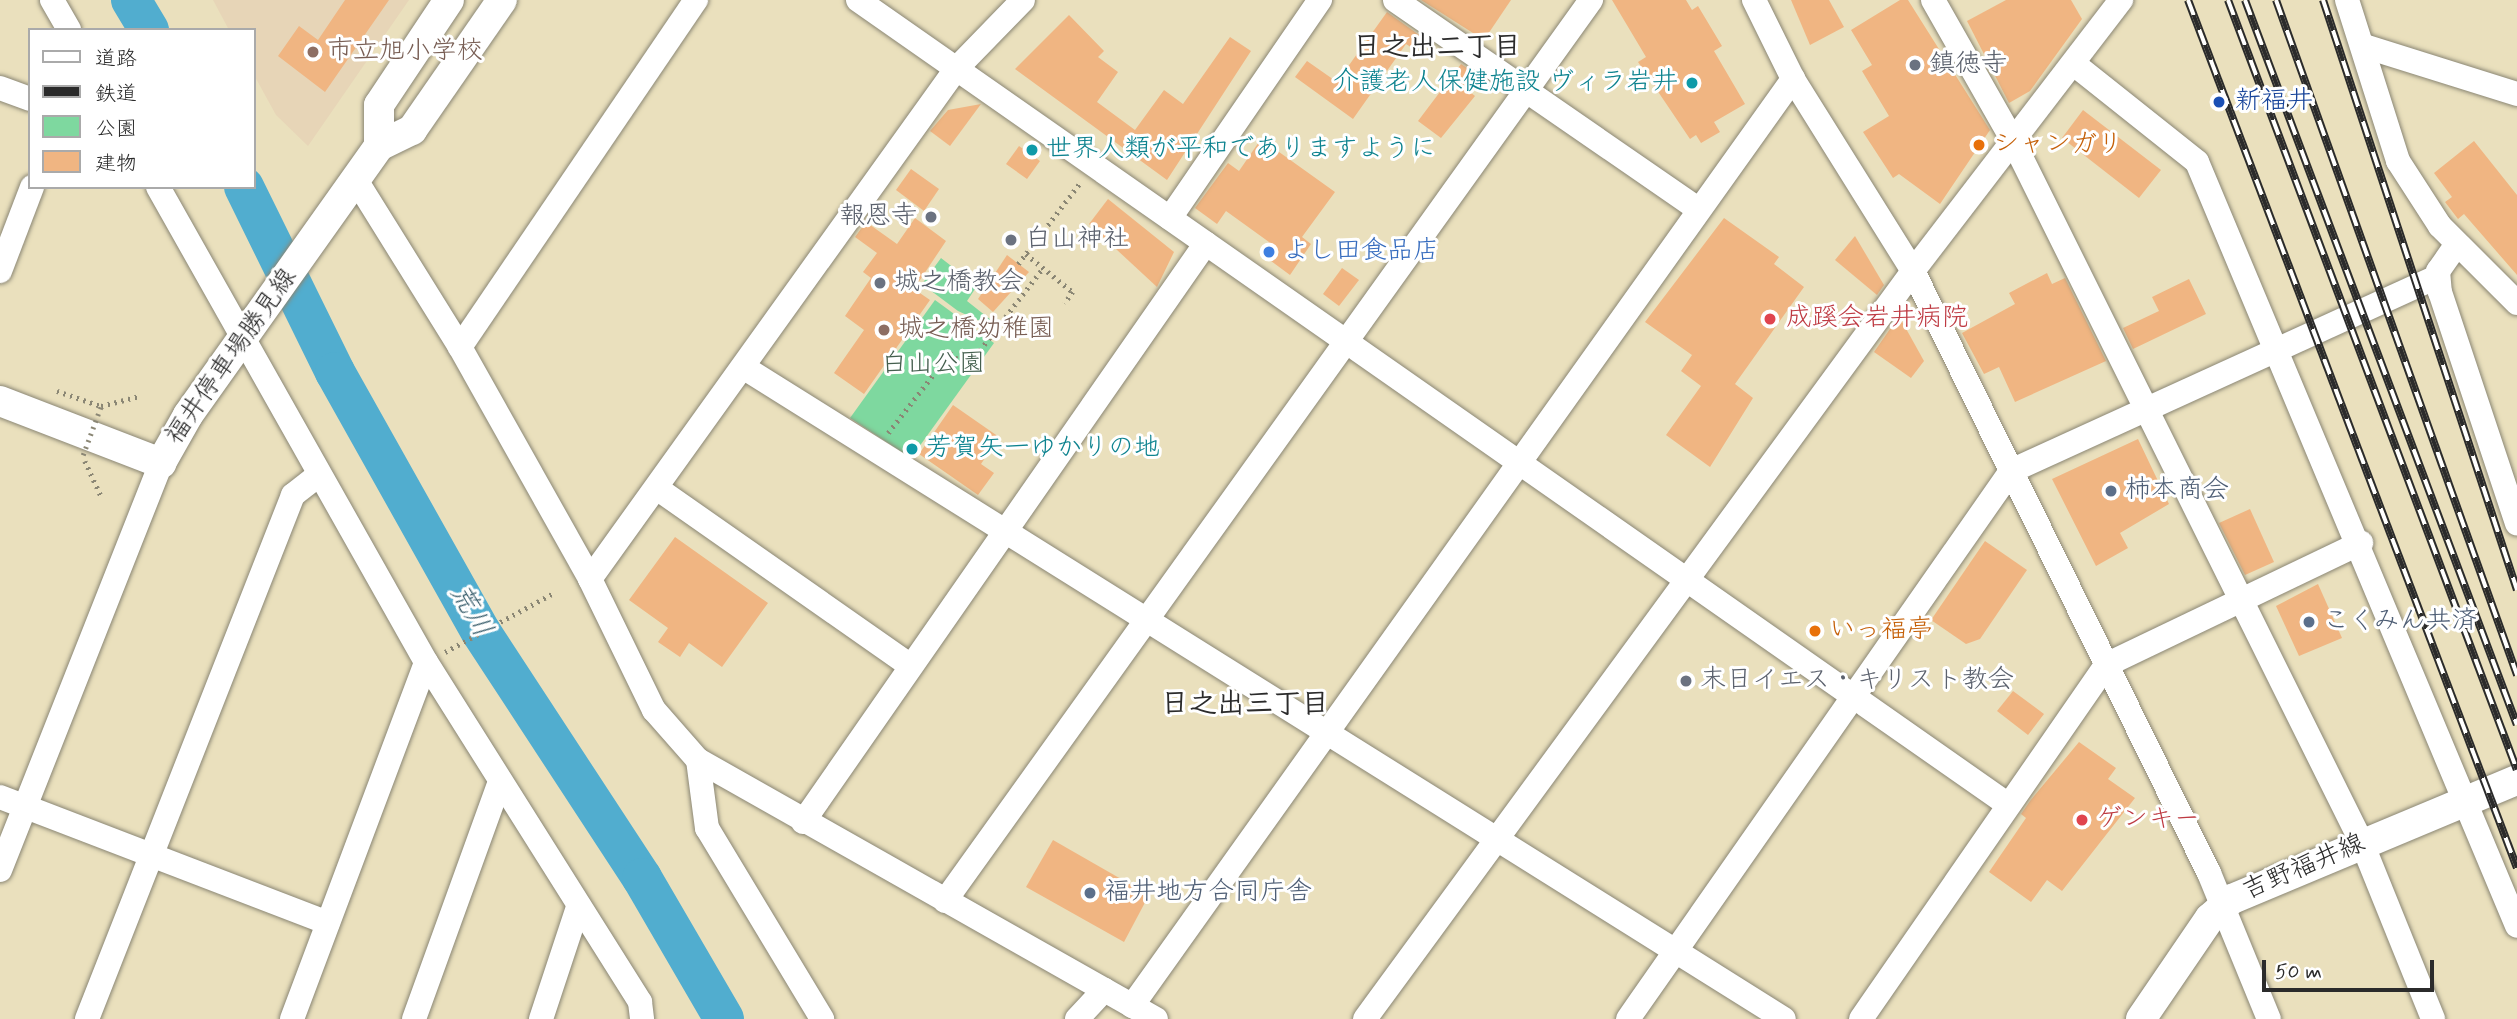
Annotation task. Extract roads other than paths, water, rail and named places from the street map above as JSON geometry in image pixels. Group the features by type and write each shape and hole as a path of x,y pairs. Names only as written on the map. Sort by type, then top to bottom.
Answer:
{"main road":[{"path":"449,0 379,105 379,146 412,130 502,0"},
{"name":"福井停車場勝見線","path":"0,401 161,463 246,334 379,146"},
{"name":"吉野福井線","path":"2141,1019 2223,905 2361,843 2517,780"}],"street":[{"path":"52,0 68,28"},
{"path":"460,348 696,0"},
{"path":"858,0 1342,340 1518,460 1852,699 2007,804"},
{"path":"590,579 658,489 956,69 1023,0"},
{"path":"1170,218 1320,0"},
{"path":"1395,0 1696,208"},
{"path":"945,901 1342,340 1591,0"},
{"path":"1754,0 1793,79 1913,271 2223,905 2269,1019"},
{"path":"1933,0 2012,139 2361,843 2433,1019"},
{"path":"2347,0 2364,46 2398,161 2457,244 2517,303"},
{"path":"1365,1019 1913,271 2012,139 2074,64 2109,6"},
{"path":"2364,46 2517,94"},
{"path":"2074,64 2197,162 2361,543 2517,926"},
{"path":"1132,1006 1696,208 1793,79"},
{"path":"0,88 28,98"},
{"path":"356,180 460,348 590,579 654,710 698,760 803,822 1156,1019"},
{"path":"0,271 31,189"},
{"path":"159,189 246,334 317,476 430,660 500,782 640,1002 642,1019"},
{"path":"803,822 1002,529 1206,243"},
{"path":"1628,1019 2011,471 2437,277 2457,244"},
{"path":"2437,277 2517,524"},
{"path":"743,367 1784,1019"},
{"path":"0,870 161,463"},
{"path":"87,1019 293,495 317,476"},
{"path":"658,489 909,665"},
{"path":"1861,1019 2007,804 2106,665 2361,543"},
{"path":"292,1019 430,660"},
{"path":"698,760 707,828 822,1019"},
{"path":"414,1019 500,782"},
{"path":"0,797 328,923"},
{"path":"541,1019 578,907"},
{"path":"1077,1019 1104,990"}],"waterway":[{"name":"荒川","path":"131,0 148,28"},
{"name":"荒川","path":"245,189 335,372 481,632 642,878 724,1019"}],"railway":[{"path":"2188,0 2517,868"},
{"path":"2228,0 2517,770"},
{"path":"2245,0 2517,725"},
{"path":"2276,0 2517,675"},
{"path":"2323,0 2517,590"}],"place":[{"name":"市立旭小学校","path":"313,52"},
{"name":"鎮徳寺","path":"1915,65"},
{"name":"介護老人保健施設 ヴィラ岩井","path":"1692,83"},
{"name":"新福井","path":"2219,102"},
{"name":"シャンガリ","path":"1979,145"},
{"name":"世界人類が平和でありますように","path":"1032,150"},
{"name":"報恩寺","path":"931,217"},
{"name":"白山神社","path":"1011,240"},
{"name":"よし田食品店","path":"1269,252"},
{"name":"城之橋教会","path":"880,283"},
{"name":"成蹊会岩井病院","path":"1770,319"},
{"name":"城之橋幼稚園","path":"884,330"},
{"name":"芳賀矢一ゆかりの地","path":"912,449"},
{"name":"柿本商会","path":"2111,491"},
{"name":"こくみん共済","path":"2309,622"},
{"name":"いっ福亭","path":"1815,631"},
{"name":"末日イエス・キリスト教会","path":"1686,681"},
{"name":"ゲンキー","path":"2082,820"},
{"name":"福井地方合同庁舎","path":"1090,893"}],"district":[{"name":"日之出二丁目","path":"1437,48"},
{"name":"日之出三丁目","path":"1245,705"}],"park label":[{"name":"白山公園","path":"933,365"}]}
